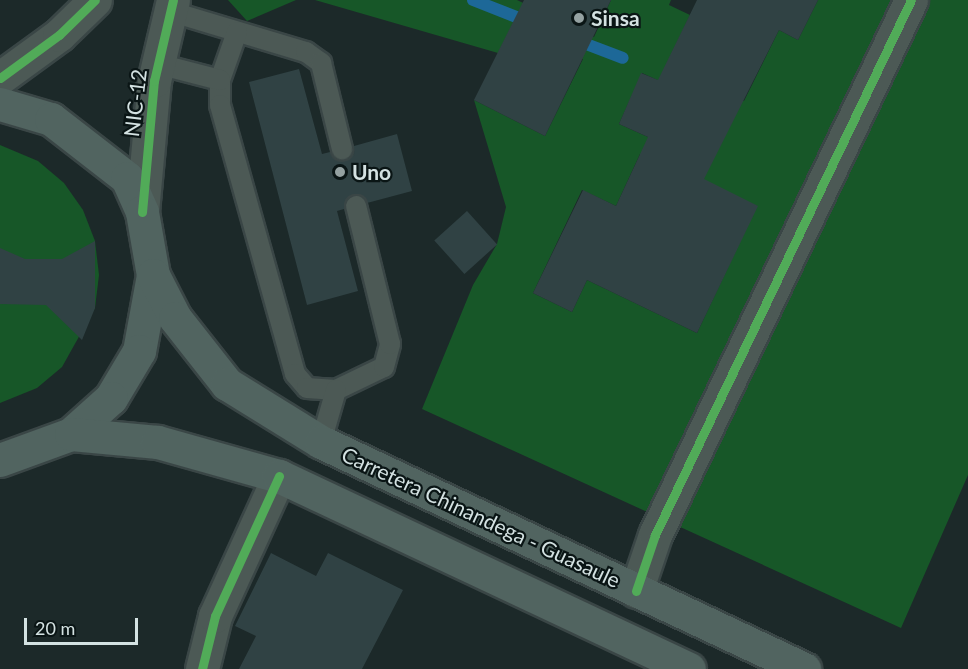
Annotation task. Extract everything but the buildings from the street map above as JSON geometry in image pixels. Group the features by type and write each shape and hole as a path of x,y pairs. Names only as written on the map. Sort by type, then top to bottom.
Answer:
{"highway":[{"name":"NIC-12","path":"0,104 51,119 96,150 127,178 142,212 153,275 139,351 111,398 70,434 0,460"},
{"name":"Carretera Chinandega - Guasaule","path":"153,275 175,318 227,384 321,442 804,669"},
{"path":"70,434 158,442 279,476 688,669"}],"street":[{"path":"0,78 59,35 95,0"},
{"path":"636,591 655,535 911,0"},
{"name":"NIC-12","path":"142,212 158,64 171,5"},
{"path":"202,669 215,616 279,476"}],"lane":[{"path":"171,5 237,32 306,52 321,63 342,149"},
{"path":"237,32 220,80 220,105 295,374 307,388 336,390 384,367 390,344 356,206"},
{"path":"158,64 220,80"},
{"path":"321,442 336,390"}],"green space":[{"path":"228,0 296,0 247,21"},
{"path":"315,0 517,0 594,37 611,0 671,0 669,5 690,15 667,63 744,101 779,30 798,40 818,0 968,0 968,475 901,628 422,409 473,285 497,244 506,207 474,100 545,136 583,59 513,23 498,53","holes":["642,73 732,114 710,165 619,124","640,154 757,206 697,333 587,280 572,312 533,293 582,190 616,206"]},
{"path":"0,145 38,161 64,183 83,210 95,241 99,275 95,308 62,367 37,388 0,403"}],"waterway":[{"path":"473,0 529,22"},
{"path":"573,39 623,58"}],"cycle path":[{"path":"0,78 59,35 95,0"},
{"path":"142,212 154,81 173,0"},
{"path":"636,591 655,535 911,0"},
{"path":"202,669 215,616 279,476"}],"place":[{"name":"Sinsa","path":"579,18"},
{"name":"Uno","path":"340,172"}]}
